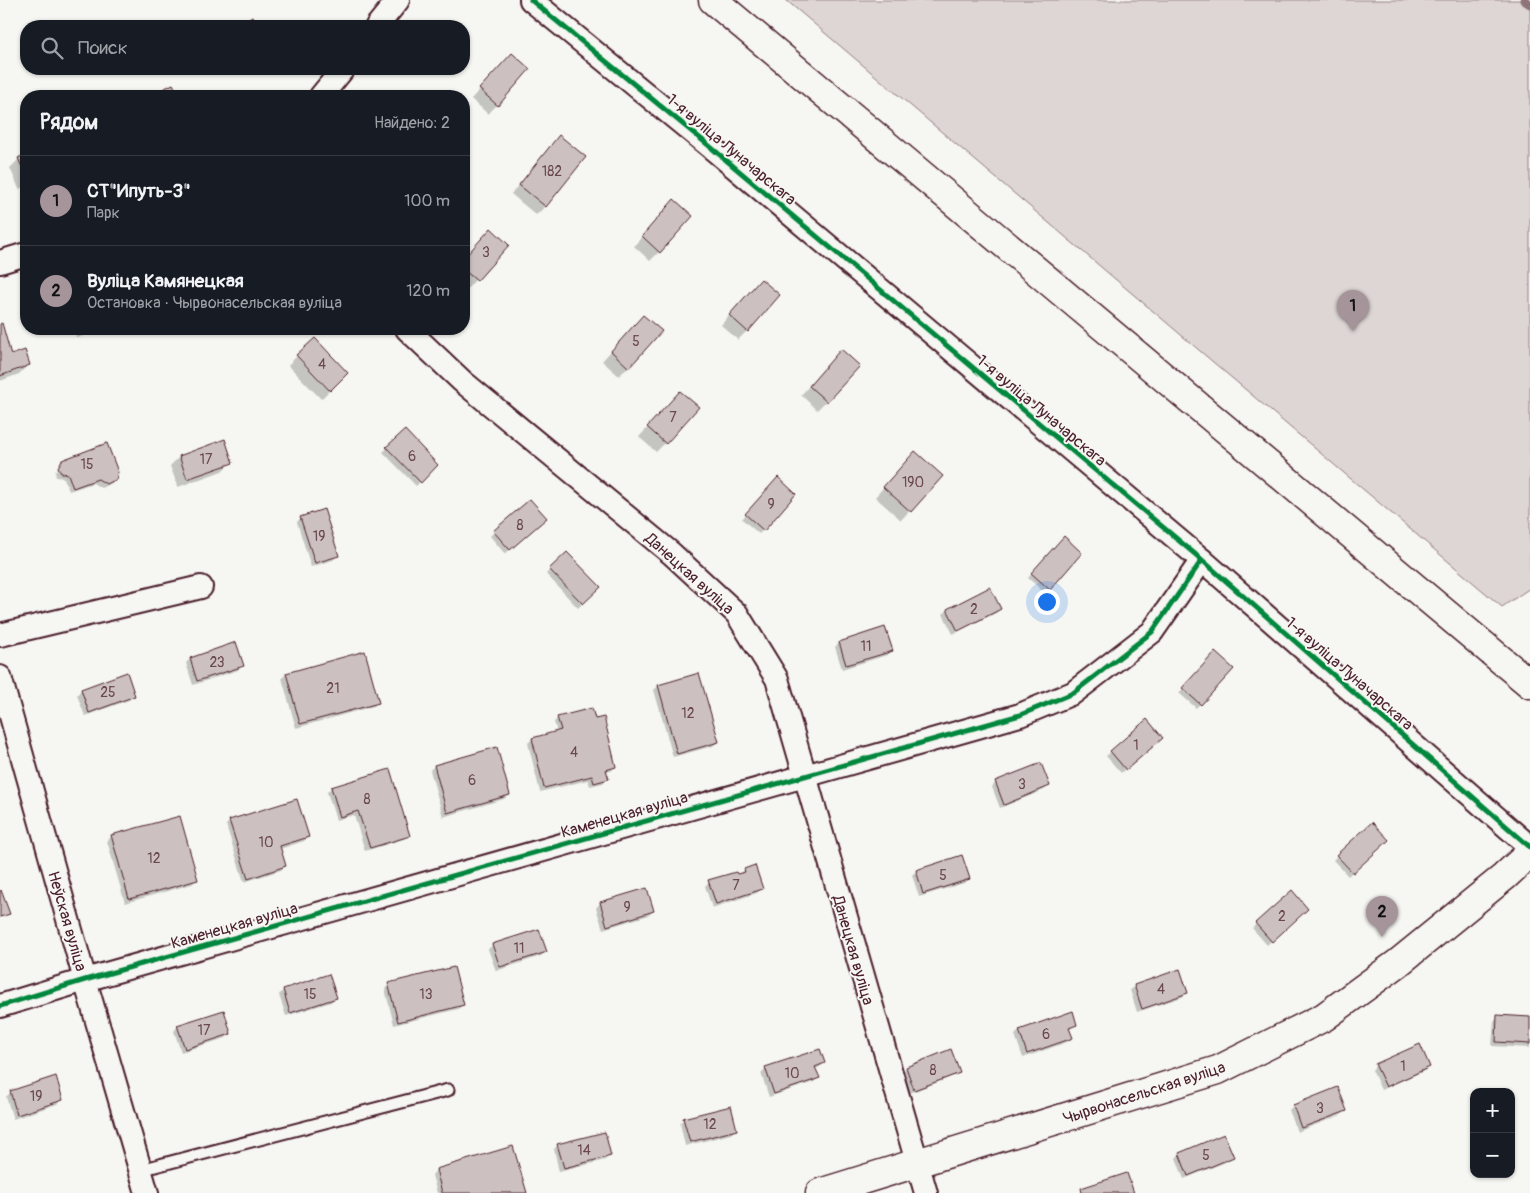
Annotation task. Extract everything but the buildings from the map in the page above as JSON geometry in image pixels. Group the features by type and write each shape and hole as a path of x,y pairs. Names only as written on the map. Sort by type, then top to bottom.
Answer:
{"street":[{"path":"381,20 398,0"},
{"name":"1-я вуліца Луначарскага","path":"531,0 707,144 1202,560 1530,847"},
{"path":"713,0 1530,684"},
{"path":"326,90 338,75"},
{"path":"0,262 20,256"},
{"name":"Данецкая вуліца","path":"413,335 462,381 672,554 737,614 776,679 926,1193"},
{"name":"Каменецкая вуліца","path":"0,1006 85,980 1020,715 1073,693 1152,632 1202,560"},
{"path":"0,635 201,587"},
{"name":"Неўская вуліца","path":"0,677 146,1193"},
{"name":"Чырвонасельская вуліца","path":"820,1193 1218,1070 1324,1017 1398,962 1504,877 1530,853"}],"lane":[{"path":"140,1170 448,1090"}],"shaded area":[{"path":"786,0 1530,0 1530,588 1502,607"}],"waterway":[{"path":"1524,0 1530,4"}],"cycle path":[{"path":"531,0 707,144 1202,560 1530,847"},
{"path":"0,1006 85,980 1020,715 1073,693 1152,632 1202,560"}],"place":[{"name":"СТ\"Ипуть-3\"","path":"1353,331"},
{"name":"Вуліца Камянецкая","path":"1382,937"}]}
